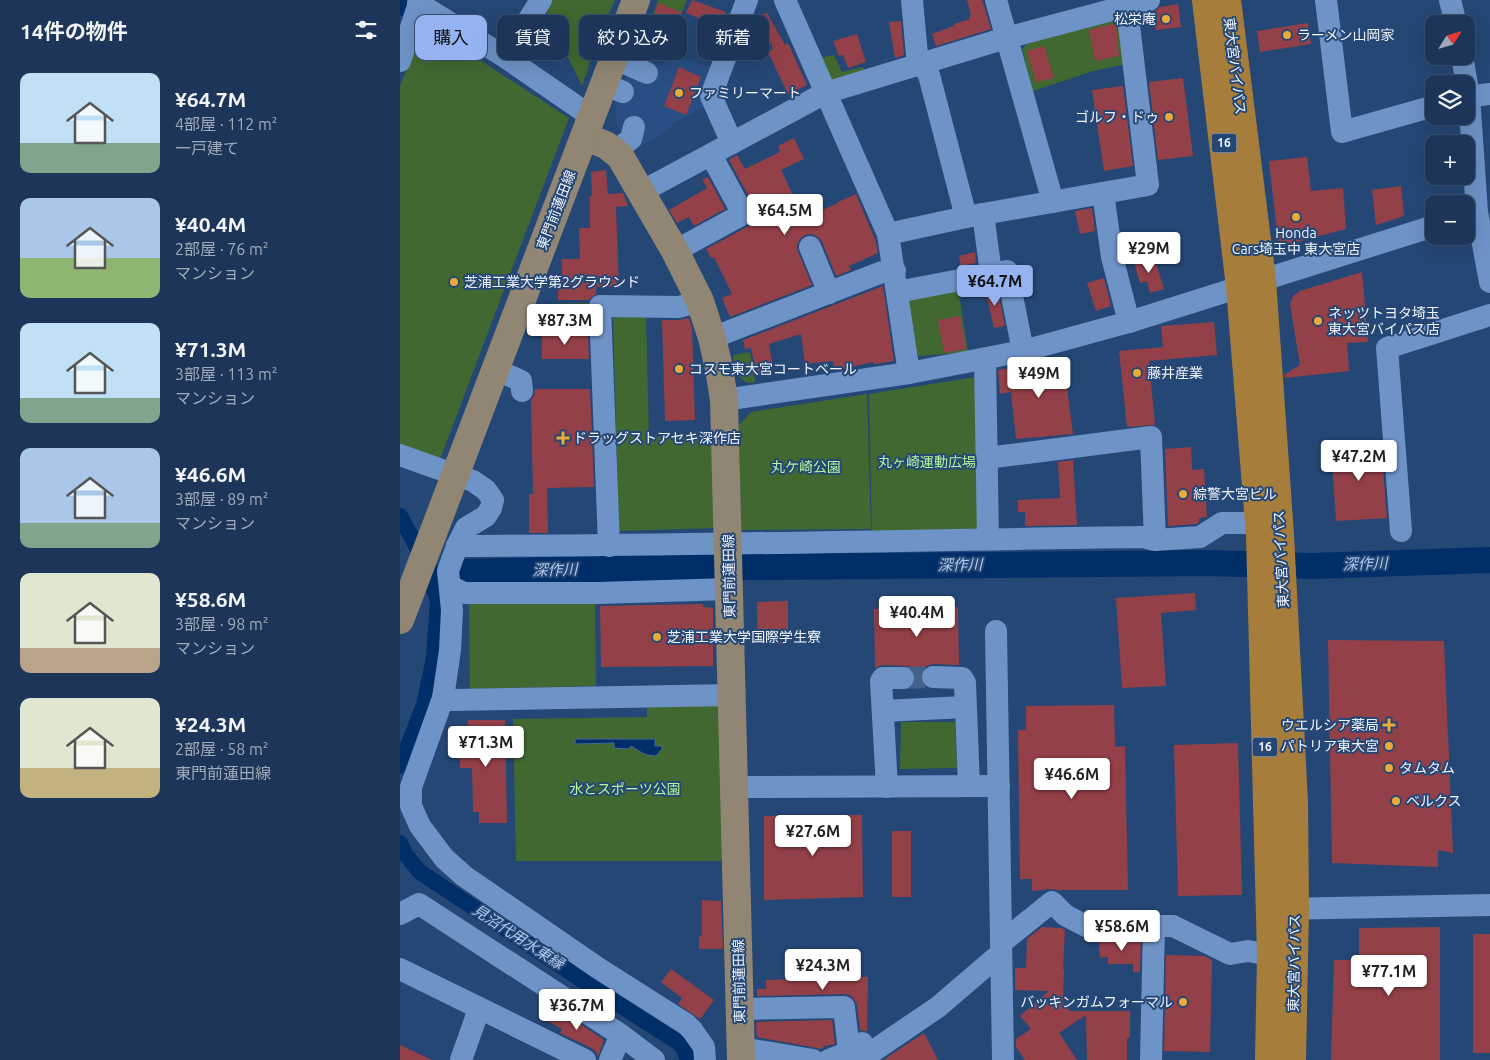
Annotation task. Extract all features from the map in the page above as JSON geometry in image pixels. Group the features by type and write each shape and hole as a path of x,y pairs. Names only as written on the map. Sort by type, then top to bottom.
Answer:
{"highway":[{"name":"東大宮バイパス","path":"1206,0 1251,284"},
{"name":"東大宮バイパス","path":"1227,0 1251,284 1266,531 1272,584 1282,909 1292,1060"},
{"name":"東大宮バイパス","path":"1269,1060 1271,955 1282,909"}],"main road":[{"name":"東門前蓮田線","path":"630,15 636,0"},
{"name":"東門前蓮田線","path":"402,613 588,127 614,88 613,60"},
{"name":"東門前蓮田線","path":"588,127 620,156 675,251 700,302 712,338 719,368 724,400 729,547 741,1054"}],"street":[{"path":"532,15 541,0"},
{"path":"732,143 711,96 747,0"},
{"path":"785,0 888,234 909,373"},
{"path":"912,0 917,55 929,75 975,216 991,273"},
{"path":"996,0 1053,202"},
{"path":"1326,0 1342,132 1425,109"},
{"path":"1450,0 1454,15"},
{"path":"400,61 419,2 497,52"},
{"path":"641,192 826,94 1006,38 1134,2 1148,185 975,216 888,234"},
{"path":"509,60 588,127"},
{"path":"618,60 647,73"},
{"path":"1475,96 1478,212 1490,282"},
{"path":"615,151 631,139 634,127"},
{"path":"675,251 743,214 711,155"},
{"path":"1103,193 1112,257 1130,322"},
{"path":"724,400 909,373 1024,351 1130,322 1425,229"},
{"path":"810,247 829,293"},
{"path":"712,338 882,272 896,281 1006,271 1024,351"},
{"path":"609,546 600,306 680,307 700,302"},
{"path":"1401,531 1387,348 1490,315"},
{"path":"985,359 988,539"},
{"path":"495,369 521,381 522,390"},
{"path":"987,458 1151,437 1155,540"},
{"path":"400,455 474,481 486,490 492,500 491,508 486,516 466,528 448,571 452,610 450,650 443,698 411,787 412,806 420,826 444,858 464,876 598,968 686,1024 704,1047 705,1060"},
{"path":"455,552 609,546 729,547 988,539 1144,537 1155,540 1200,537 1222,523 1266,531"},
{"path":"450,586 464,593 598,593 729,586"},
{"path":"996,631 1003,1060"},
{"path":"887,787 881,680 883,678 903,678"},
{"path":"933,678 962,678 965,683 969,786"},
{"path":"443,698 452,700 732,695"},
{"path":"883,711 965,708"},
{"path":"735,787 999,786"},
{"path":"846,1057 938,1007 1052,902 1065,916 1086,926 1173,926 1230,954 1248,951 1271,955"},
{"path":"400,914 419,904 621,1035 654,1060"},
{"path":"1282,909 1490,905"},
{"path":"1151,1060 1154,926"},
{"path":"400,969 585,1060"},
{"path":"740,1009 844,1007 846,1057"},
{"path":"461,1060 479,1009"},
{"path":"610,1060 621,1035"},
{"path":"846,1057 869,1038"},
{"path":"741,1054 813,1060"}],"shaded area":[{"path":"687,59 715,69 708,105 671,125 671,129 632,151 617,124 615,102 632,60 646,60 663,66 665,60"},
{"path":"575,739 655,739 655,746 662,746 662,749 656,756 652,756 631,746 629,749 614,748 614,743 575,744"}],"green space":[{"path":"552,0 615,0 608,15 579,15 579,60 591,60 582,86 569,59 569,15 548,15 546,11"},
{"path":"658,0 687,0 681,15 653,15"},
{"path":"1123,15 1131,63 1093,71 1033,91 1022,49 1027,44"},
{"name":"芝浦工業大学第2グラウンド","path":"415,50 415,60 480,60 569,118 439,462 400,447 400,85"},
{"path":"834,55 842,72 863,67 865,73 834,83 819,58"},
{"path":"958,288 968,352 919,356 913,349 907,301"},
{"path":"596,303 596,329 529,331 541,304"},
{"path":"646,314 649,437 711,435 715,528 619,531 613,318"},
{"path":"750,352 755,382 747,383 735,373 733,355"},
{"name":"丸ヶ崎運動広場","path":"976,377 985,531 872,535 869,394"},
{"name":"丸ケ崎公園","path":"867,394 871,529 741,530 739,425 751,412"},
{"path":"595,597 596,686 470,689 469,599"},
{"name":"水とスポーツ公園","path":"647,704 720,706 725,855 720,861 516,861 513,719 647,717"},
{"path":"901,722 955,722 957,768 900,769"}],"building":[{"path":"692,0 726,12 724,15 697,15 697,17 686,13"},
{"path":"967,0 982,0 991,29 936,46 932,34 970,19 969,16 971,15"},
{"path":"658,3 681,12 680,15 654,15"},
{"path":"1178,4 1181,27 1156,30 1154,12 1160,7"},
{"path":"769,17 785,45 788,43 807,85 788,94 769,54 769,51 773,49 769,40"},
{"path":"901,21 904,55 895,58 889,22"},
{"path":"1116,23 1119,56 1095,61 1089,30"},
{"path":"1308,23 1311,44 1260,52 1257,31"},
{"path":"857,34 866,62 848,68 843,55 839,56 833,41"},
{"path":"1044,46 1054,78 1036,82 1027,51"},
{"path":"679,67 701,77 686,115 664,106"},
{"path":"1183,78 1193,156 1158,160 1149,82"},
{"path":"1123,86 1133,166 1104,171 1092,90"},
{"path":"794,138 804,159 781,170 804,218 856,194 876,242 878,253 849,266 851,270 836,276 822,242 812,234 805,235 797,245 798,252 812,285 730,317 722,298 732,294 714,257 711,258 706,249 749,226 756,214 755,208 729,160 737,155 745,169 780,152 778,146"},
{"path":"1307,157 1311,191 1343,188 1346,229 1282,246 1278,241 1269,161"},
{"path":"606,170 608,194 623,193 628,206 616,207 619,287 596,287 596,294 588,300 558,300 558,285 562,285 562,259 580,259 579,228 590,228 591,172"},
{"path":"708,177 725,209 694,226 689,217 677,223 669,210 707,188 702,179"},
{"path":"1401,186 1404,216 1376,225 1372,190"},
{"path":"1092,208 1095,231 1080,234 1075,211"},
{"path":"1164,237 1169,249 1147,257 1143,245"},
{"path":"975,252 976,263 961,266 959,256"},
{"path":"1154,257 1164,289 1150,293 1147,281 1140,283 1134,263"},
{"path":"1362,272 1368,342 1347,343 1349,371 1285,378 1284,375 1300,365 1290,304 1293,296 1300,291"},
{"path":"1104,278 1111,306 1096,311 1087,283"},
{"path":"883,286 894,361 874,364 873,362 834,371 833,361 805,364 801,334 769,344 773,369 756,372 751,348 745,349 743,340"},
{"path":"997,286 1005,326 994,328 985,289"},
{"path":"960,316 966,349 944,353 938,320"},
{"name":"コスモ東大宮コートベール","path":"689,318 692,328 695,420 665,421 662,320"},
{"path":"1214,322 1217,355 1149,361 1155,425 1127,427 1119,351 1163,347 1161,326"},
{"path":"588,333 589,359 542,359 542,334"},
{"path":"1063,357 1073,434 1016,439 1011,392 1000,394 998,370 1042,363 1042,360"},
{"path":"535,389 590,389 594,487 547,488 548,533 529,533 529,494 533,494 531,400"},
{"path":"1381,443 1387,518 1336,521 1331,446"},
{"name":"綜警大宮ビル","path":"1191,447 1192,470 1204,469 1207,517 1199,518 1199,522 1196,524 1168,526 1165,449"},
{"path":"1073,460 1077,525 1025,526 1025,512 1018,512 1018,500 1060,498 1058,462"},
{"path":"1195,593 1196,610 1161,613 1166,686 1122,688 1116,598"},
{"path":"788,601 788,644 758,644 757,602"},
{"name":"芝浦工業大学国際学生寮","path":"703,604 703,607 713,608 713,666 601,667 600,606"},
{"path":"958,607 959,665 933,664 926,666 920,676 921,683 924,686 913,686 916,678 914,671 909,666 883,665 875,668 874,609"},
{"name":"パトリア東大宮","path":"1328,640 1444,641 1453,853 1438,850 1438,867 1332,863"},
{"path":"1114,705 1115,747 1125,746 1128,890 1050,889 1032,891 1032,879 1020,879 1018,730 1026,730 1026,706"},
{"path":"468,720 505,720 507,823 479,823 479,812 473,812 472,768 460,768 459,732 468,732"},
{"path":"1238,743 1242,895 1178,896 1174,745"},
{"path":"862,815 863,897 764,900 764,816"},
{"path":"892,831 911,831 911,897 892,897"},
{"path":"702,900 721,901 723,949 699,949 699,936 702,936"},
{"path":"1042,927 1065,930 1063,1002 1070,1011 1130,1011 1130,1038 1127,1038 1127,1060 1087,1060 1086,1015 1059,1033 1077,1060 1025,1060 1016,1047 1016,1039 1031,1029 1020,1016 1049,991 1015,990 1015,968 1026,968 1027,939"},
{"path":"1440,927 1440,1060 1331,1060 1334,960 1359,960 1359,928"},
{"path":"1473,934 1490,934 1490,1053 1473,1053"},
{"path":"1141,939 1140,972 1133,972 1133,964 1108,964 1108,957 1100,958 1099,940"},
{"path":"1166,955 1204,956 1212,960 1210,1052 1164,1051"},
{"path":"671,969 714,1000 700,1019 678,1004 682,998 661,982"},
{"path":"848,977 868,977 867,1031 860,1030 857,1005 850,995 757,996 757,989 766,989 766,980 822,978 822,980 848,980"},
{"path":"556,1008 604,1040 598,1057 591,1048 560,1033 562,1029 549,1022"},
{"path":"832,1020 835,1044 824,1046 822,1049 757,1037 756,1022"},
{"path":"924,1033 938,1060 883,1060"},
{"path":"400,1045 432,1060 400,1060"}],"waterway":[{"name":"見沼代用水東縁","path":"400,8 403,0"},
{"name":"見沼代用水東縁","path":"400,516 425,562 438,601 434,658 424,705 400,766"},
{"name":"深作川","path":"431,580 462,572 650,568 1207,563 1312,566 1490,560"},
{"name":"見沼代用水東縁","path":"400,843 405,854 420,872 676,1041 683,1047 688,1060"}],"tunnel":[{"path":"903,678 933,677"}],"place":[{"name":"松栄庵","path":"1166,19"},
{"name":"ラーメン山岡家","path":"1287,35"},
{"name":"ファミリーマート","path":"679,93"},
{"name":"ゴルフ・ドゥ","path":"1169,117"},
{"name":"Honda Cars埼玉中 東大宮店","path":"1296,217"},
{"name":"芝浦工業大学第2グラウンド","path":"454,282"},
{"name":"ネッツトヨタ埼玉 東大宮バイパス店","path":"1318,321"},
{"name":"コスモ東大宮コートベール","path":"679,369"},
{"name":"藤井産業","path":"1137,373"},
{"name":"ドラッグストアセキ深作店","path":"563,438"},
{"name":"綜警大宮ビル","path":"1183,494"},
{"name":"芝浦工業大学国際学生寮","path":"657,637"},
{"name":"ウエルシア薬局","path":"1389,725"},
{"name":"パトリア東大宮","path":"1389,746"},
{"name":"タムタム","path":"1389,768"},
{"name":"ベルクス","path":"1396,801"},
{"name":"バッキンガムフォーマル","path":"1183,1002"}]}
